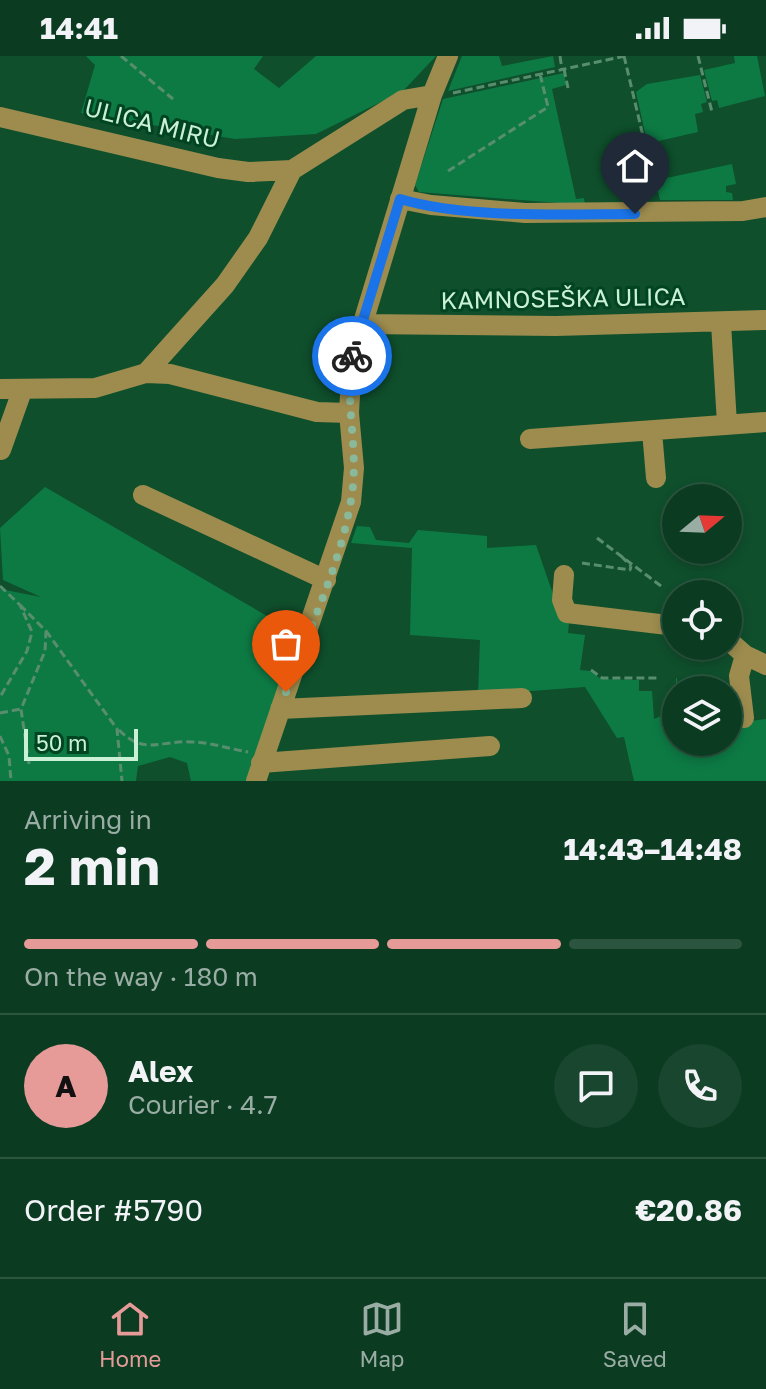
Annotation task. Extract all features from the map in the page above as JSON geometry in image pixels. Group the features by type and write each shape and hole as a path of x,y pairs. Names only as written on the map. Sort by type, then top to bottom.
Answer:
{"street":[{"path":"448,56 438,95 400,199 352,359 349,413 354,455 352,493 326,580 260,766 490,746"},
{"name":"ULICA MIRU","path":"0,117 218,168 248,172 292,170 403,100 438,95"},
{"path":"146,373 225,285 258,238 292,170"},
{"path":"400,199 431,205 525,213 662,214 743,211 766,207"},
{"name":"KAMNOSEŠKA ULICA","path":"361,324 448,327 766,320"},
{"path":"721,323 727,424"},
{"path":"0,389 95,388 146,373 170,374 317,412 349,413"},
{"path":"1,450 22,391"},
{"path":"530,439 766,422"},
{"path":"652,431 656,478"},
{"path":"143,495 326,580"},
{"path":"564,575 562,600 567,613 662,628"},
{"path":"742,652 766,665"},
{"path":"744,718 739,676 745,655"},
{"path":"280,709 522,698"}],"path":[{"path":"121,56 173,99"},
{"path":"560,56 568,88"},
{"path":"438,95 625,56 662,214"},
{"path":"698,56 712,112"},
{"path":"448,171 548,107 540,74"},
{"path":"597,538 661,586"},
{"path":"582,563 630,570 632,567 621,556"},
{"path":"0,586 46,631 117,729 131,742 161,747 189,741 260,766"},
{"path":"0,697 27,651 32,632 20,605"},
{"path":"29,764 21,709 45,651 46,631"},
{"path":"591,670 602,678 660,678"},
{"path":"0,713 21,709"},
{"path":"117,729 122,781"},
{"path":"0,736 9,756 11,781"}],"green space":[{"path":"86,56 263,56 254,69 279,88 316,56 436,56 403,91 316,134 235,139 81,113 95,65"},
{"path":"462,56 499,56 502,66 553,56 555,67 448,91"},
{"path":"734,56 757,56 765,96 719,108 717,100 712,101 704,70 735,63"},
{"path":"564,73 566,85 552,89 576,199 584,198 585,205 419,192 415,185 443,99"},
{"path":"700,75 707,102 701,104 703,112 695,114 698,132 654,142 662,179 732,164 736,184 726,186 726,192 732,193 733,200 660,200 636,92 647,84"},
{"path":"45,487 298,634 247,781 191,781 187,763 170,757 138,766 136,781 0,781 0,589 41,597 3,580 0,528"},
{"path":"357,526 370,527 376,540 409,543 418,530 487,536 487,548 536,545 562,620 569,623 568,633 585,635 580,670 590,671 601,679 639,680 639,691 652,691 654,719 662,716 662,756 742,756 742,722 766,719 766,781 634,781 624,737 617,738 585,687 478,695 480,640 410,635 412,548 351,543"}],"way so far":[{"path":"286,692 339,545 351,502 354,455 349,379 352,356"}],"route":[{"path":"352,356 400,199 431,205 525,213 635,214"}]}
